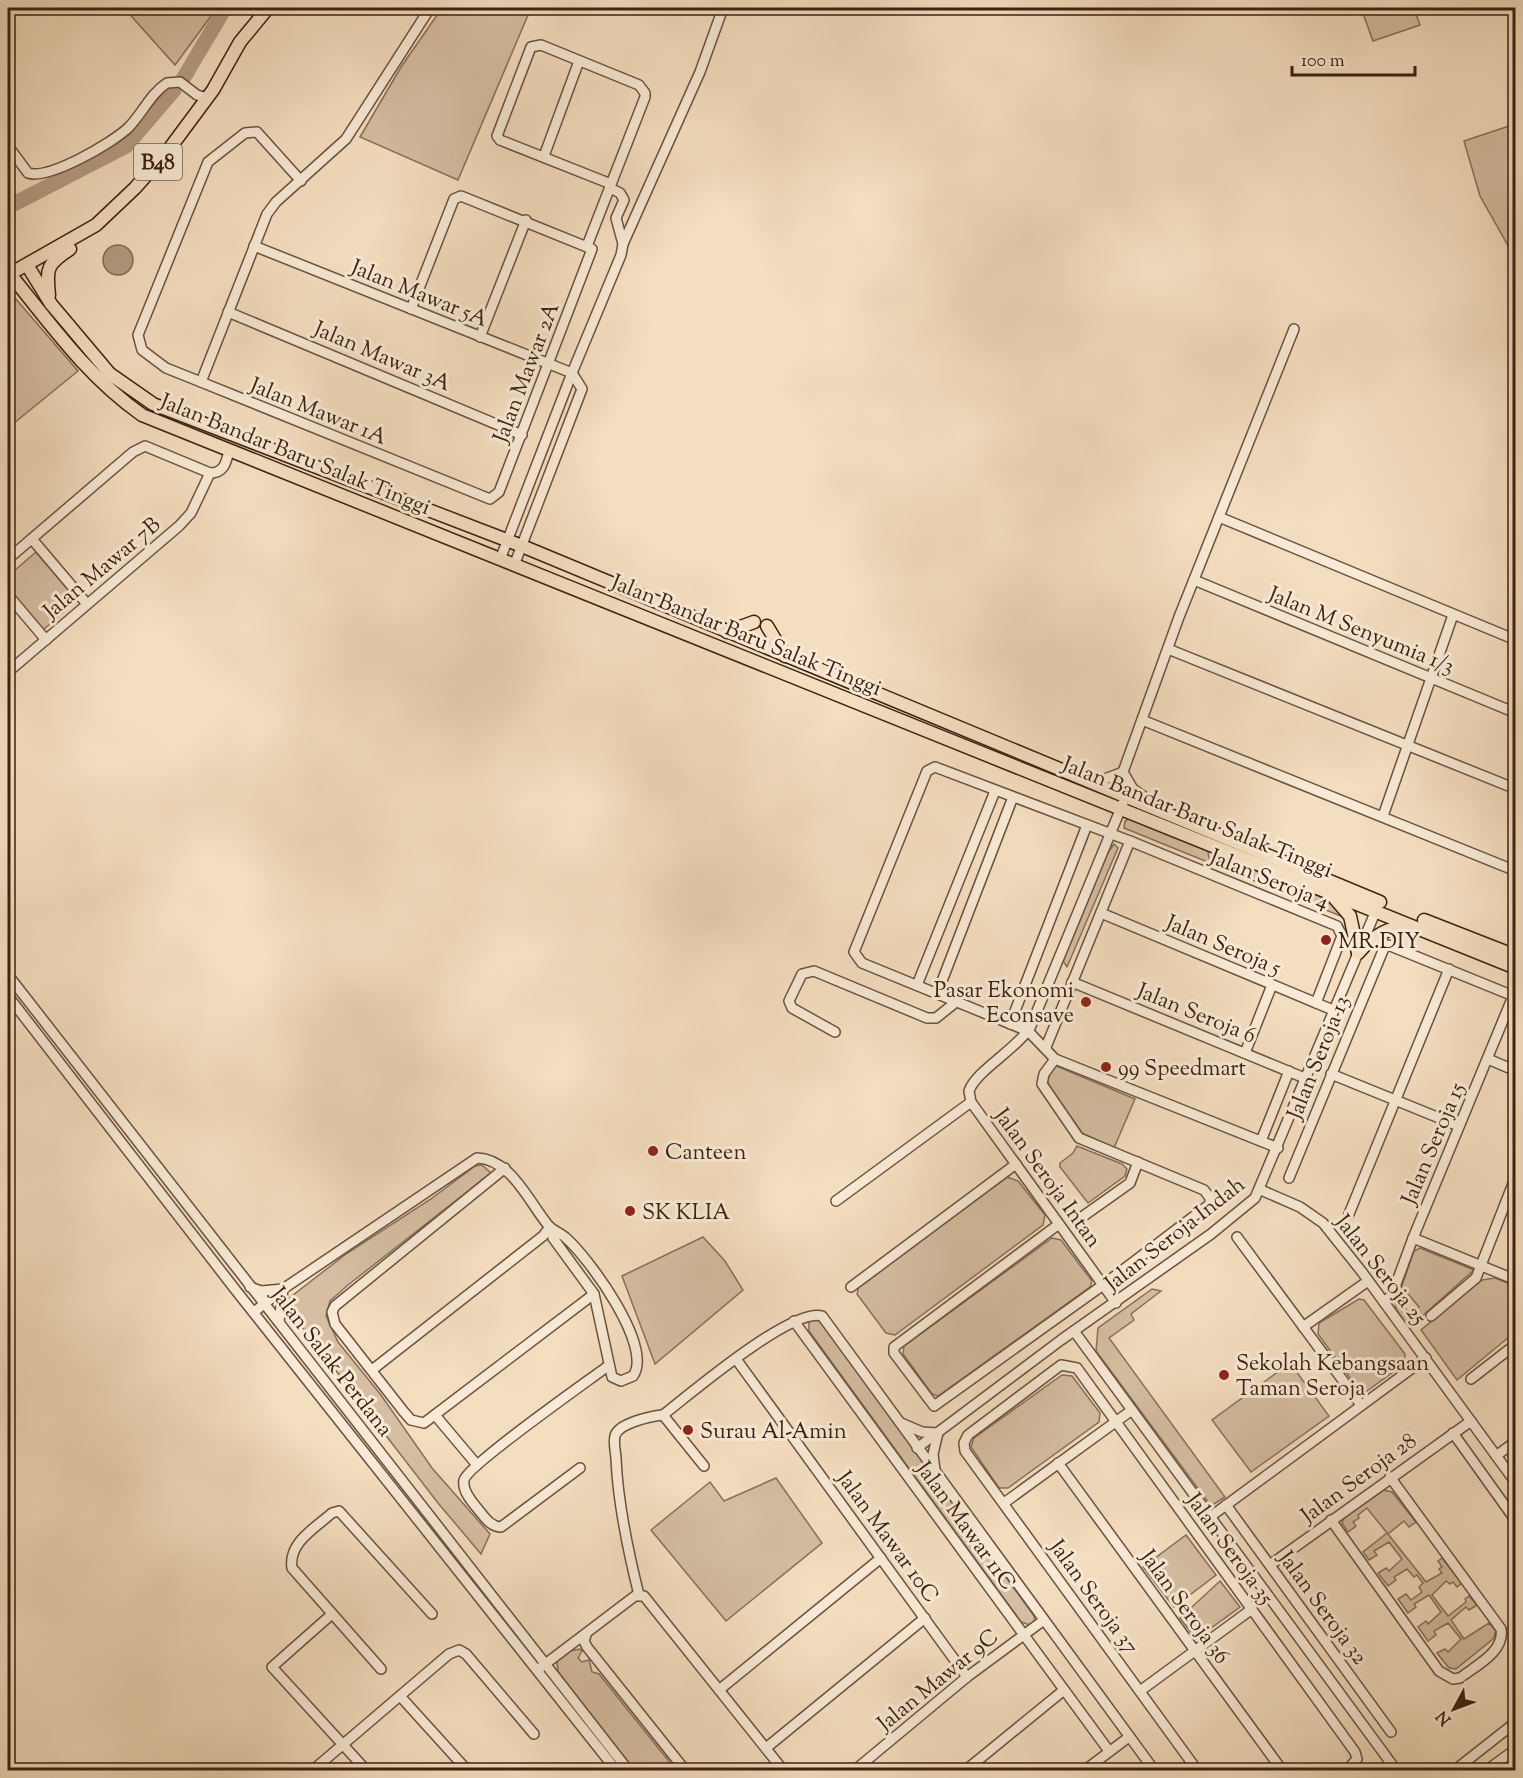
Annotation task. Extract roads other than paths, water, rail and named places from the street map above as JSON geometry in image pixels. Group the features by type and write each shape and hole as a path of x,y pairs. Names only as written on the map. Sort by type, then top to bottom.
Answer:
{"main road":[{"name":"B48","path":"9,274 96,225 135,188 167,153 207,98 240,42 268,8"},
{"path":"49,301 46,274 52,260 116,219 135,188"},
{"name":"Jalan Bandar Baru Salak Tinggi","path":"27,265 49,301 110,374 153,404 522,546 1059,769 1124,802 1172,816 1515,968"},
{"name":"Jalan Bandar Baru Salak Tinggi","path":"9,274 70,350 110,392 142,415 1124,802 1326,890 1378,906 1515,956"},
{"path":"8,287 37,308"},
{"path":"727,632 754,622"},
{"path":"767,626 785,656"},
{"path":"1326,890 1350,916 1358,953"},
{"path":"1358,953 1368,941 1390,928 1402,926 1425,929"}],"street":[{"path":"201,382 271,208 346,139 430,8"},
{"path":"501,557 572,373 621,255 623,244 700,72 723,8"},
{"path":"544,156 579,61 541,45 531,47 496,131 500,140 544,156 621,193 624,200 616,218 623,244"},
{"name":"Jalan Mawar 2A","path":"486,500 499,492 522,435 645,93 639,85 579,61"},
{"path":"8,146 27,172 33,175 43,174 111,142 128,128 167,82 180,82 197,95 207,98"},
{"name":"Jalan Mawar 1A","path":"301,181 257,132 245,133 208,162 138,335 142,350 166,368 486,500"},
{"path":"411,309 454,199 466,196 589,248"},
{"path":"480,337 526,220"},
{"name":"Jalan Mawar 5A","path":"254,246 572,373"},
{"name":"Jalan Mawar 3A","path":"228,312 522,435"},
{"path":"1059,769 1102,780 1123,772 1194,580 1294,329"},
{"path":"515,563 582,389 572,373"},
{"path":"8,559 134,452 145,446 210,473 221,471 229,451"},
{"name":"Jalan Mawar 7B","path":"8,672 191,513 210,473"},
{"path":"1219,517 1515,640"},
{"path":"32,539 87,604"},
{"name":"Jalan M Senyumia 1/3","path":"1194,580 1515,713"},
{"path":"8,595 46,640"},
{"path":"1383,816 1453,615"},
{"path":"1168,649 1515,789"},
{"path":"1142,720 1515,871"},
{"name":"Jalan Seroja 4","path":"917,985 862,963 854,952 927,771 935,767 995,792 1111,833 1337,926 1342,936 1316,1003"},
{"path":"1123,772 1133,789 1172,816"},
{"path":"995,792 917,985 1028,1031 1046,1047 1055,1059 1278,1148"},
{"path":"936,994 1013,797"},
{"path":"836,1201 971,1102 969,1091 971,1084 1016,1046 1028,1031 1124,802"},
{"path":"1010,1024 1087,825"},
{"path":"1046,1047 1131,841"},
{"name":"Jalan Seroja Indah","path":"917,1448 1074,1331 1223,1225 1251,1202 1261,1190 1333,1010 1378,906"},
{"name":"Jalan Seroja 5","path":"1101,913 1333,1010"},
{"name":"Jalan Seroja 13","path":"1289,1178 1381,951 1388,945 1449,969"},
{"path":"1349,1214 1449,969 1515,994"},
{"path":"835,1032 792,1008 789,1001 802,974 814,971 927,1018 936,1018 956,1002"},
{"name":"Jalan Salak Perdana","path":"8,975 279,1322 616,1770"},
{"name":"Jalan Seroja 6","path":"1072,982 1307,1079"},
{"path":"1245,1053 1272,985"},
{"name":"Jalan Seroja 15","path":"1384,1302 1392,1295 1413,1238 1515,994"},
{"name":"Jalan Salak Perdana","path":"8,996 254,1312 541,1668 628,1770"},
{"path":"1055,1059 1044,1074 1042,1084 1079,1138 1204,1190 1210,1198 1210,1204 937,1407 932,1404 894,1353 894,1347 1059,1224"},
{"path":"1488,1059 1515,1071"},
{"path":"1261,1141 1289,1071"},
{"path":"1331,1074 1459,1126"},
{"path":"89,1101 100,1092"},
{"name":"Jalan Seroja Intan","path":"971,1102 1116,1303"},
{"path":"254,1312 283,1289 477,1158 486,1158 505,1168 550,1227 566,1238 606,1286 619,1307 634,1347 637,1370 633,1376 621,1381 612,1377 594,1294 553,1238 550,1227"},
{"path":"1082,1217 1130,1183 1138,1162"},
{"path":"852,1287 1016,1164"},
{"path":"505,1168 335,1306 333,1319 404,1412 418,1423 424,1423 594,1294"},
{"path":"1431,1316 1476,1278 1480,1265 1511,1202 1515,1176"},
{"name":"Jalan Seroja 25","path":"1261,1190 1299,1207 1323,1223 1426,1358 1515,1483"},
{"path":"372,1370 543,1236 550,1227"},
{"path":"1237,1238 1361,1405"},
{"path":"1413,1238 1515,1280"},
{"path":"1303,1327 1368,1281"},
{"path":"250,1287 261,1291 283,1289"},
{"path":"279,1322 283,1289"},
{"path":"783,1770 650,1602 639,1595 630,1558 617,1479 615,1436 620,1429 647,1416 663,1415 736,1359 794,1321 809,1315 822,1316 1154,1770"},
{"name":"Jalan Mawar 11C","path":"794,1321 1109,1751"},
{"path":"1074,1331 1396,1770"},
{"path":"1471,1379 1515,1344"},
{"path":"1210,1517 1426,1358"},
{"name":"Jalan Mawar 10C","path":"736,1359 968,1677"},
{"name":"Jalan Seroja 35","path":"964,1443 968,1435 1061,1365 1069,1364 1077,1368 1355,1752 1357,1759 1347,1770"},
{"path":"580,1468 501,1527 491,1524 470,1499 464,1485 467,1473 608,1366"},
{"path":"1004,1503 1132,1410"},
{"path":"435,1415 477,1465"},
{"path":"663,1415 704,1466"},
{"name":"Jalan Seroja 28","path":"1270,1565 1471,1421"},
{"path":"899,1422 922,1432 938,1433 933,1454 936,1473"},
{"path":"1453,1433 1515,1521"},
{"path":"1496,1456 1515,1441"},
{"name":"Jalan Seroja 37","path":"964,1443 965,1451 1197,1770"},
{"name":"Jalan Seroja 36","path":"1059,1463 1282,1770"},
{"path":"1331,1520 1439,1671 1453,1679 1460,1678 1498,1648 1503,1636 1501,1629 1390,1477"},
{"name":"Jalan Seroja 32","path":"1226,1505 1391,1732"},
{"path":"381,1669 292,1568 290,1558 294,1547 332,1512 339,1511 432,1614"},
{"path":"719,1690 881,1558"},
{"path":"541,1668 639,1595"},
{"path":"1140,1691 1252,1609"},
{"path":"332,1614 272,1667 366,1770"},
{"path":"766,1748 925,1618"},
{"name":"Jalan Mawar 9C","path":"855,1770 968,1677 1044,1620"},
{"path":"586,1635 584,1641 587,1647 685,1770"},
{"path":"313,1770 449,1654 459,1650 466,1654 534,1734"},
{"path":"966,1770 1064,1690"},
{"path":"400,1696 467,1770"},
{"path":"1455,1770 1515,1722"},
{"path":"1085,1770 1130,1737"},
{"path":"1487,1770 1515,1749"}],"waterway":[{"path":"183,79 225,8"},
{"path":"8,207 126,146 174,90"}],"place":[{"name":"MR.DIY","path":"1326,940"},
{"name":"Pasar Ekonomi Econsave","path":"1086,1002"},
{"name":"99 Speedmart","path":"1106,1067"},
{"name":"Canteen","path":"653,1151"},
{"name":"SK KLIA","path":"630,1211"},
{"name":"Sekolah Kebangsaan Taman Seroja","path":"1224,1375"},
{"name":"Surau Al-Amin","path":"688,1430"}]}
